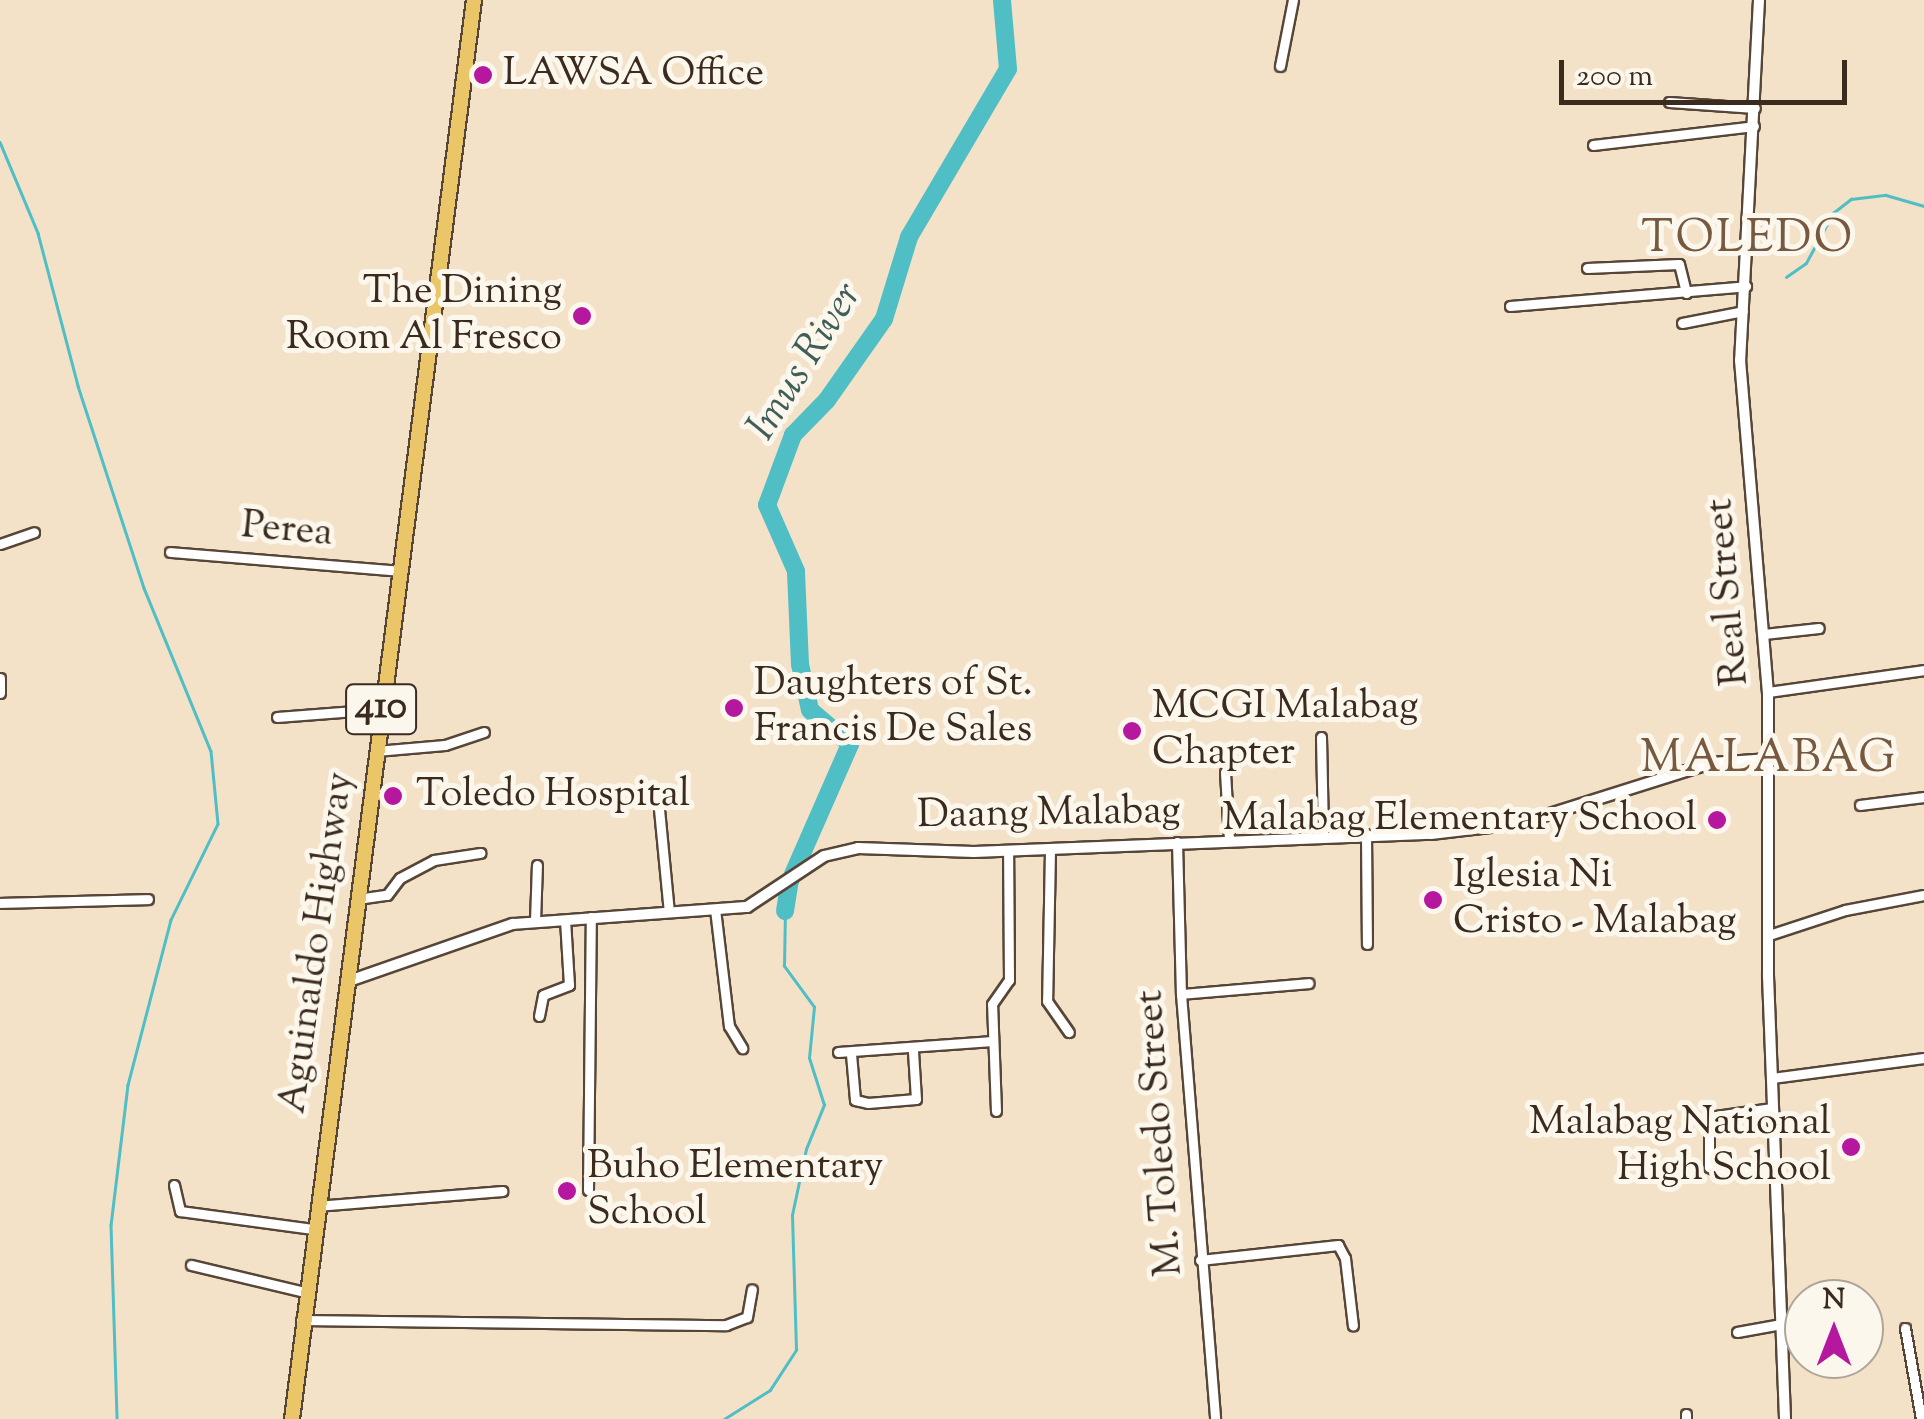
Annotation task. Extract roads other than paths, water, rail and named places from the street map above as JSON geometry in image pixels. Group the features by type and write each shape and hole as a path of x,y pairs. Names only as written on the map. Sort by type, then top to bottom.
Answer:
{"main road":[{"name":"Aguinaldo Highway","path":"292,1419 300,1320 474,0"}],"street":[{"path":"1280,66 1292,0"},
{"name":"Real Street","path":"1759,0 1742,400 1768,692 1772,1108 1785,1419"},
{"path":"1669,102 1756,108"},
{"path":"1593,145 1754,126"},
{"path":"1587,268 1676,264 1686,292"},
{"path":"1510,306 1747,286"},
{"path":"1682,323 1744,311"},
{"path":"0,544 34,532"},
{"name":"Perea","path":"170,552 400,571"},
{"path":"1764,634 1819,628"},
{"path":"1768,692 1924,670"},
{"path":"0,678 0,692"},
{"path":"277,716 382,709"},
{"path":"376,751 445,744 484,732"},
{"path":"1321,737 1322,836"},
{"name":"Daang Malabag","path":"346,982 535,921 748,907 824,856 858,848 1050,850 1518,824 1711,764 1770,760"},
{"path":"1225,772 1229,840"},
{"path":"1860,805 1924,797"},
{"path":"659,809 669,912"},
{"path":"1366,834 1367,944"},
{"name":"M. Toledo Street","path":"1177,842 1181,994 1215,1419"},
{"path":"1050,850 1046,1001 1069,1032"},
{"path":"996,1111 992,1004 1009,980 1008,851"},
{"path":"357,899 387,895 425,864 480,854"},
{"path":"535,921 538,865"},
{"path":"1772,934 1845,910 1924,895"},
{"path":"0,903 148,899"},
{"path":"715,909 729,1026 742,1048"},
{"path":"588,1190 591,918"},
{"path":"539,1016 542,994 569,985 565,920"},
{"path":"1181,994 1309,983"},
{"path":"838,1052 914,1051 993,1041"},
{"path":"851,1054 855,1100 868,1104 916,1099 914,1051"},
{"path":"1772,1078 1924,1058"},
{"path":"1772,1108 1709,1118 1709,1167 1721,1173 1774,1171"},
{"path":"174,1184 180,1211 312,1229"},
{"path":"316,1206 502,1191"},
{"path":"1200,1260 1338,1245 1346,1258 1353,1326"},
{"path":"192,1265 304,1292"},
{"path":"300,1320 726,1326 746,1317 752,1289"},
{"path":"1737,1332 1781,1324"},
{"path":"1906,1328 1920,1419"}],"waterway":[{"name":"Imus River","path":"785,911 790,881 850,744 810,710 800,664 796,571 767,505 793,435 827,400 884,319 909,237 1008,69 1002,0"},
{"path":"0,142 38,233 78,386 144,588 211,751 218,824 171,920 128,1085 111,1225 117,1419"},
{"path":"1786,277 1806,263 1833,213 1851,199 1886,195 1924,206"},
{"name":"Imus River","path":"724,1419 770,1390 796,1350 792,1215 806,1149 824,1105 809,1058 814,1007 784,966 785,911"}],"place":[{"name":"LAWSA Office","path":"483,75"},
{"name":"The Dining Room Al Fresco","path":"582,316"},
{"name":"Daughters of St. Francis De Sales","path":"734,708"},
{"name":"MCGI Malabag Chapter","path":"1132,731"},
{"name":"Toledo Hospital","path":"393,796"},
{"name":"Malabag Elementary School","path":"1717,820"},
{"name":"Iglesia Ni Cristo - Malabag","path":"1433,900"},
{"name":"Malabag National High School","path":"1851,1147"},
{"name":"Buho Elementary School","path":"567,1191"}],"district":[{"name":"TOLEDO","path":"1748,241"},
{"name":"MALABAG","path":"1769,761"}]}
